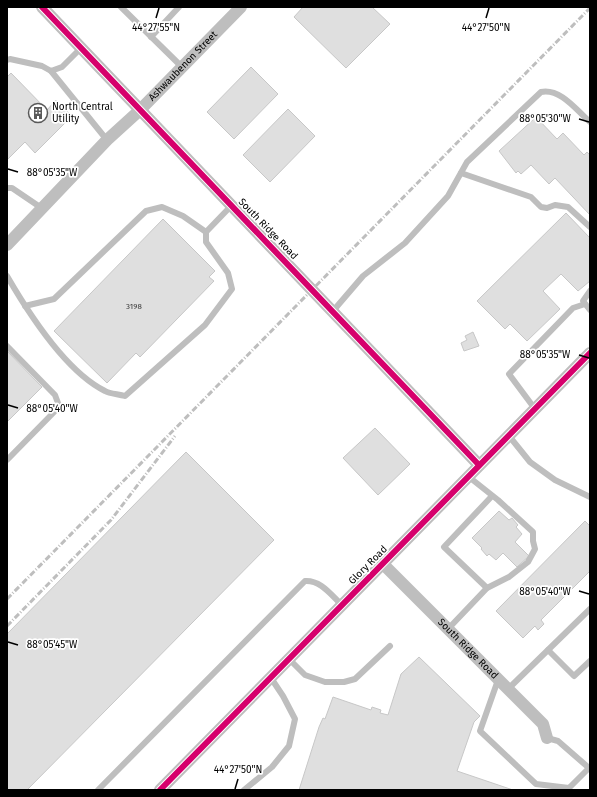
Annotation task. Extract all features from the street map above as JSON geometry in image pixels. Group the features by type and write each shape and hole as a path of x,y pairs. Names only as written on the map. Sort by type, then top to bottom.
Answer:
{"street":[{"name":"South Ridge Road","path":"42,7 479,465"},
{"name":"Ashwaubenon Street","path":"7,245 107,140 140,110 241,7"},
{"name":"Glory Road","path":"160,790 590,353"},
{"name":"South Ridge Road","path":"383,564 543,724 547,738"}],"lane":[{"path":"121,7 182,67"},
{"path":"151,37 179,7"},
{"path":"51,71 62,67 81,48"},
{"path":"7,60 10,59 42,66 51,71 107,140"},
{"path":"333,311 363,276 404,243 448,196 467,162 541,92 549,90 559,94 590,122"},
{"path":"461,173 531,197 541,207 547,208 556,205 568,207 590,227"},
{"path":"7,188 12,188 42,209"},
{"path":"7,276 25,306 72,367 105,391 126,396 206,325 232,289 228,273 206,242 206,232 232,205"},
{"path":"25,306 54,299 146,211 162,206 183,216 206,232"},
{"path":"590,291 583,301 590,310"},
{"path":"535,408 509,374 573,308 585,304"},
{"path":"7,346 49,389 58,403 57,409 7,460"},
{"path":"509,436 530,462 555,480 590,497"},
{"path":"448,629 487,588 509,577 528,562 535,549 533,532 498,500 468,477"},
{"path":"487,588 444,547 492,496"},
{"path":"98,790 305,581 313,581 320,584 342,605"},
{"path":"508,689 590,609"},
{"path":"289,659 305,675 325,682 344,682 355,679 390,646"},
{"path":"548,650 574,676 590,661"},
{"path":"244,790 272,767 289,746 295,719 283,696 270,678"},
{"path":"498,680 480,731 536,784 569,788 589,768 558,741 547,738"}],"building":[{"path":"303,7 372,7 390,24 346,68 294,17"},
{"path":"251,67 278,94 234,139 207,112"},
{"name":"North Central Utility","path":"11,73 47,110 56,100 72,116 35,153 25,142 7,160 7,77"},
{"path":"288,109 315,136 270,182 243,155"},
{"path":"536,117 557,139 563,133 584,155 587,152 590,155 590,215 555,178 549,184 531,165 521,174 518,171 516,173 499,151"},
{"path":"566,213 590,238 590,281 578,291 561,274 543,291 560,309 527,341 510,324 505,329 477,301"},
{"path":"163,219 215,271 209,277 214,281 140,357 136,353 107,383 54,331"},
{"path":"473,332 479,346 464,351 461,343 467,340 465,336"},
{"path":"7,351 42,387 7,422"},
{"path":"375,428 410,464 378,495 343,458"},
{"path":"186,452 274,540 27,790 7,790 7,634"},
{"path":"499,511 509,520 512,518 518,525 516,527 522,534 515,542 529,556 517,567 503,553 496,560 489,554 487,556 481,549 482,548 472,538"},
{"path":"585,521 590,526 590,571 541,620 544,624 538,630 535,626 523,638 496,611"},
{"path":"419,657 480,716 474,722 457,771 513,790 299,790 319,727 323,718 325,719 333,697 371,710 372,707 381,710 380,713 388,715 401,674"}],"railway":[{"path":"7,599 590,8"},
{"path":"7,626 111,520 175,436"}],"cycle path":[{"path":"42,7 479,465"},
{"path":"160,790 590,353"}],"place":[{"name":"North Central Utility","path":"38,113"}]}
